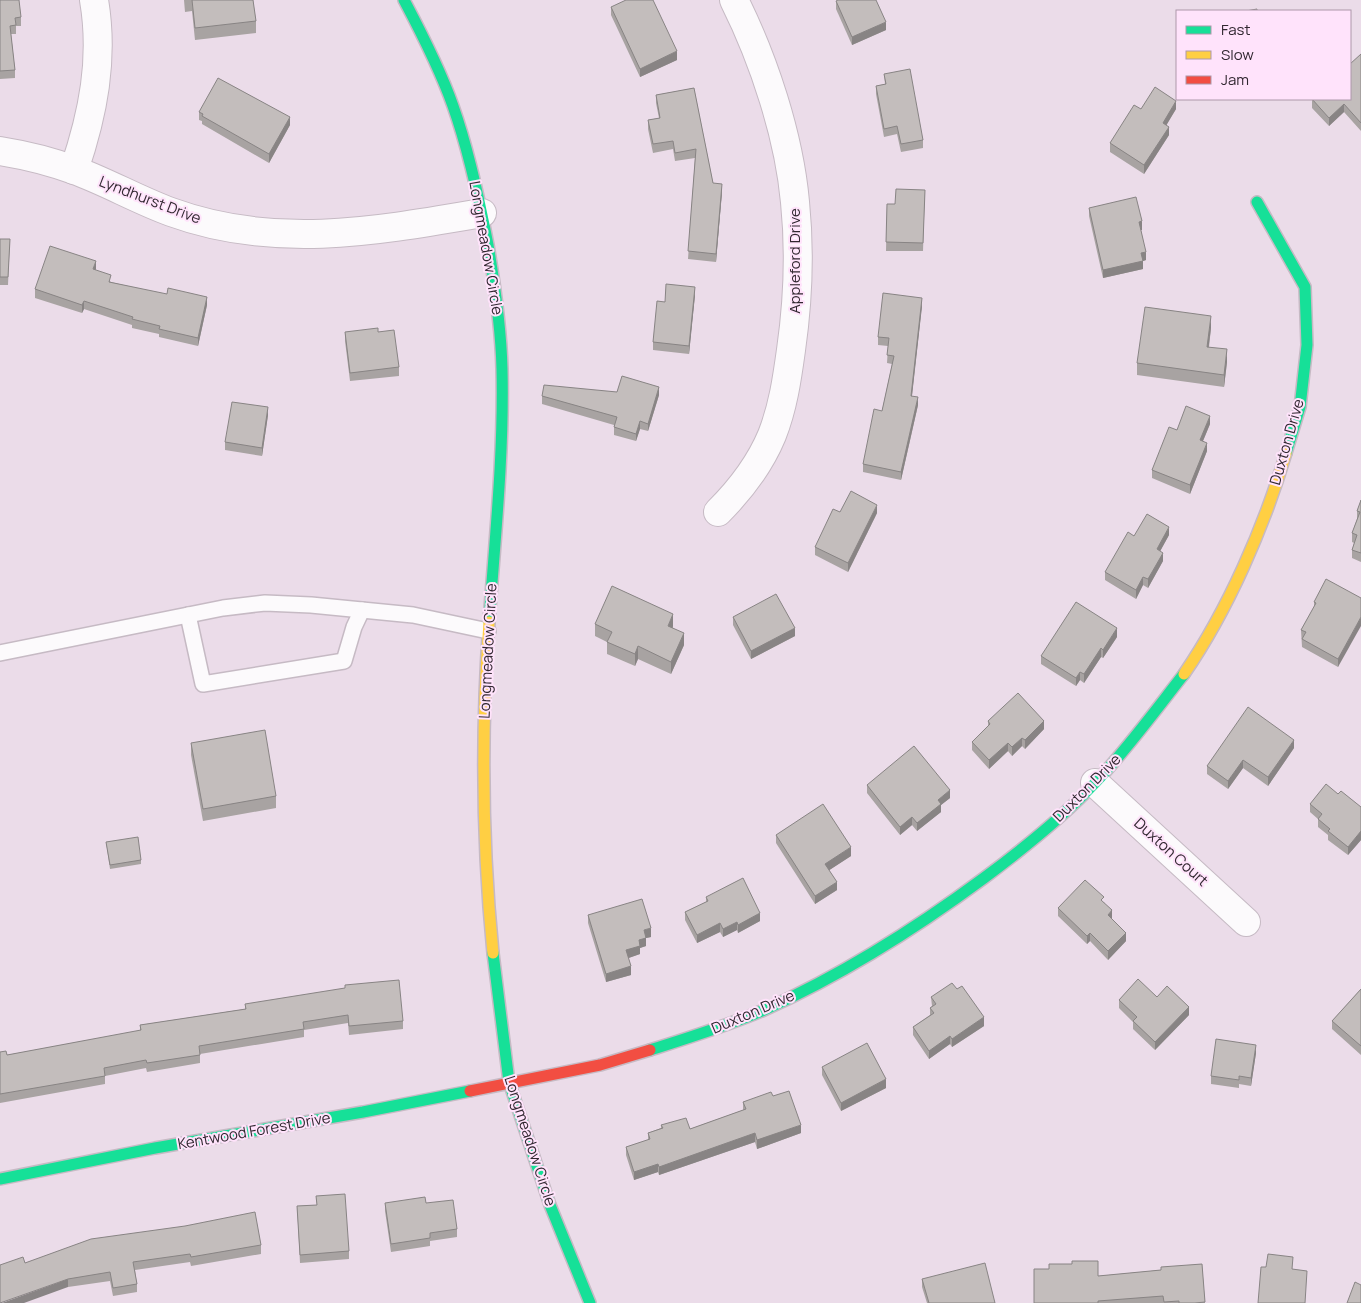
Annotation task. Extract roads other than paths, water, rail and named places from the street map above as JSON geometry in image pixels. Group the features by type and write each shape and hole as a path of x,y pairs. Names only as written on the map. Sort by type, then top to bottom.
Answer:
{"street":[{"path":"74,170 86,134 96,88 98,64 97,16 94,0"},
{"name":"Longmeadow Circle","path":"404,0 425,39 453,106 470,161 482,213 496,292 502,368 502,429 484,696 483,802 492,940 509,1082 550,1205 590,1303"},
{"name":"Appleford Drive","path":"718,512 730,500 753,470 772,435 784,398 794,324 798,262 795,201 785,140 770,86 734,0"},
{"name":"Lyndhurst Drive","path":"0,151 20,154 74,170 171,212 220,226 271,234 331,234 411,226 482,213"},
{"name":"Duxton Drive","path":"509,1082 600,1065 689,1038 763,1010 831,977 890,943 953,901 1016,854 1095,783 1134,740 1185,672 1224,606 1257,534 1281,470 1300,407 1307,345 1304,286 1257,202"},
{"name":"Duxton Court","path":"1095,783 1246,922"},
{"name":"Kentwood Forest Drive","path":"0,1179 155,1148 363,1112 509,1082"}],"lane":[{"path":"0,653 223,608 265,603 311,605 413,615 488,631"},
{"path":"188,616 203,684 344,661 354,627 362,610"}]}
